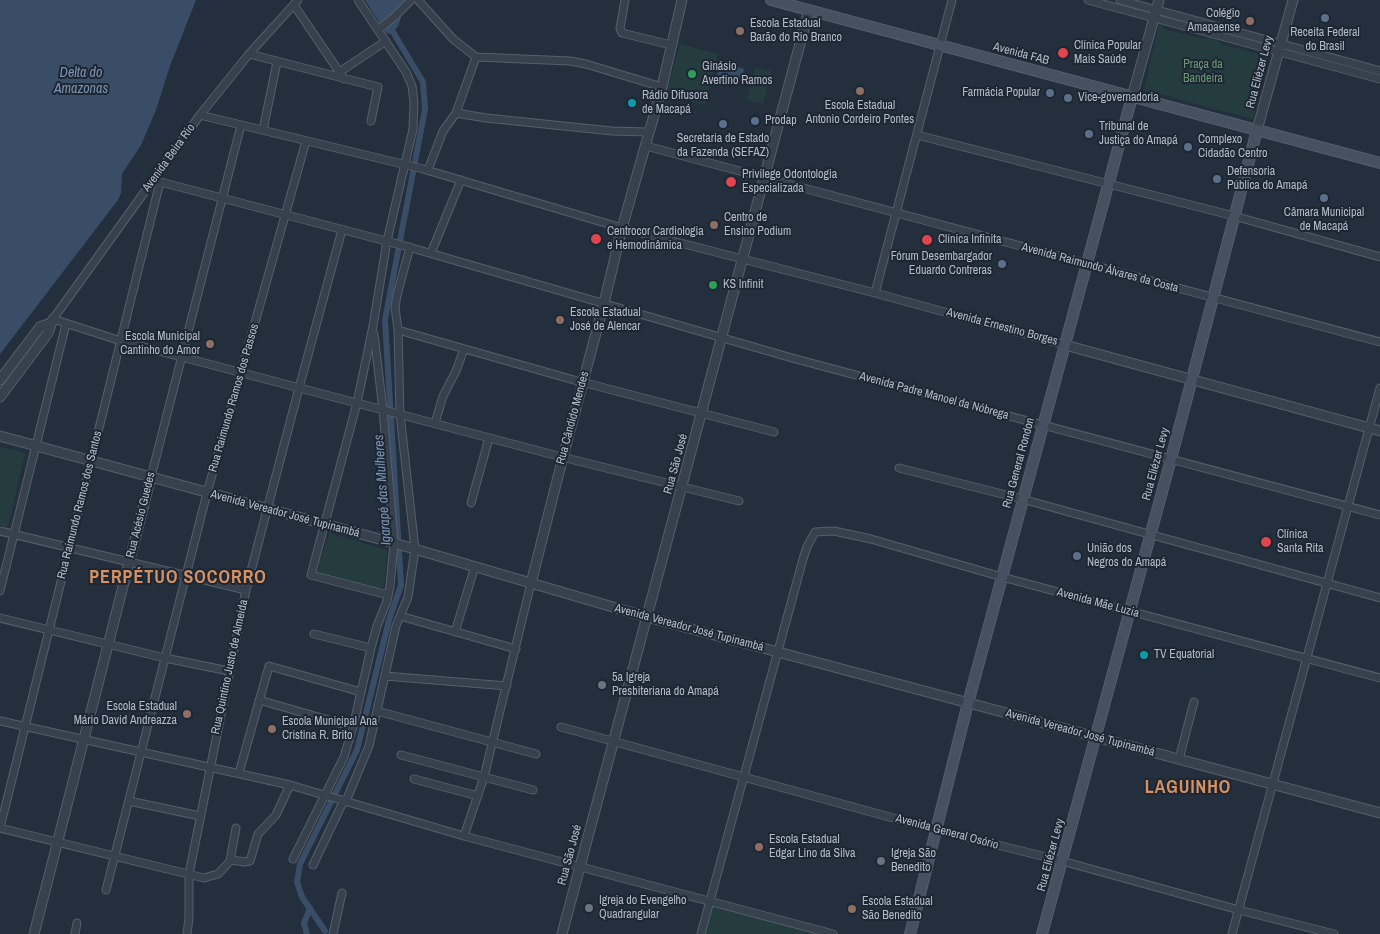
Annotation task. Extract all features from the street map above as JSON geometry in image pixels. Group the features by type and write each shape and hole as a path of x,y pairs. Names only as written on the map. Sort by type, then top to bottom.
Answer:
{"main road":[{"name":"Avenida FAB","path":"771,0 811,5 940,45 1380,163"},
{"name":"Rua General Rondon","path":"910,934 1022,499 1132,96"},
{"name":"Rua Eliézer Levy","path":"1042,934 1192,379 1257,130"}],"street":[{"path":"358,0 381,28 386,41 406,72 412,86 414,103 412,129 357,403 310,575 388,596"},
{"path":"381,28 394,18 411,0"},
{"path":"418,0 454,39 476,57 570,61 662,87"},
{"path":"625,0 620,28 622,33 671,45"},
{"name":"Rua Cândido Mendes","path":"464,836 484,778 578,381 604,303 622,228 662,87 682,0"},
{"path":"874,293 952,0"},
{"path":"1088,0 1155,14 1208,28 1228,30 1380,79"},
{"path":"1120,0 1155,14"},
{"name":"Rua General Rondon","path":"1132,96 1159,0"},
{"name":"Rua Eliézer Levy","path":"1257,130 1293,0"},
{"path":"296,2 344,79"},
{"name":"Avenida Beira Rio","path":"0,396 48,333 52,321 157,181 200,115 249,54 296,2"},
{"name":"Rua São José","path":"562,934 811,5"},
{"path":"1208,28 1226,38 1280,47 1380,71"},
{"path":"1226,38 1228,30"},
{"path":"333,76 386,41"},
{"path":"249,54 378,87 371,120"},
{"path":"425,170 443,131 456,113 476,57"},
{"path":"263,130 277,62"},
{"path":"456,113 486,118 612,131 650,132"},
{"name":"Avenida Ernestino Borges","path":"200,115 425,170 622,228 744,258 1380,431"},
{"name":"Rua Acésio Guedes","path":"34,934 241,125"},
{"path":"917,135 1234,216 1380,257"},
{"name":"Rua Raimundo Ramos dos Passos","path":"106,890 207,493 306,141"},
{"name":"Avenida Raimundo Álvares da Costa","path":"646,146 1380,342"},
{"path":"431,254 461,180"},
{"name":"Avenida Padre Manoel da Nóbrega","path":"157,181 407,247 721,338 1042,426 1380,514"},
{"name":"Rua Raimundo Ramos dos Santos","path":"0,828 121,341 157,181"},
{"name":"Rua Quintino Justo de Almeida","path":"187,934 189,918 187,897 188,874 246,590 342,230"},
{"path":"313,865 369,746 400,616 408,597 412,548 399,414 398,330 396,318 397,295 407,247"},
{"path":"52,321 560,457 739,501"},
{"name":"Avenida Beira Rio","path":"0,380 40,328 52,321"},
{"path":"0,591 66,324"},
{"path":"293,859 344,757 353,727 370,648 388,596 395,543 386,411 373,326"},
{"path":"398,330 578,381 774,432"},
{"path":"435,424 443,396 456,371 464,349"},
{"path":"1232,934 1380,388"},
{"name":"Avenida Vereador José Tupinambá","path":"0,436 395,543 647,617 1380,813"},
{"path":"471,503 489,438"},
{"path":"898,468 1022,499 1380,598"},
{"path":"0,531 185,577 246,590"},
{"name":"Avenida Mãe Luzia","path":"778,652 807,547 815,532 834,531 858,535 1002,577 1380,678"},
{"path":"455,632 475,566"},
{"path":"400,616 516,649"},
{"path":"0,618 165,658 229,671"},
{"path":"314,634 370,648"},
{"path":"701,934 778,652"},
{"path":"239,773 269,666 361,692"},
{"path":"385,676 507,686"},
{"path":"259,700 353,727"},
{"path":"1179,759 1194,702"},
{"path":"377,712 536,754"},
{"path":"0,721 239,773 326,795 464,836 833,934"},
{"name":"Avenida General Osório","path":"561,727 937,830 1062,861 1334,934"},
{"path":"401,755 532,790"},
{"path":"414,779 478,796"},
{"path":"230,861 250,861 258,834 276,815 290,786"},
{"path":"129,801 200,816"},
{"path":"0,828 204,878 218,874 230,861 236,828"},
{"path":"334,934 342,894"},
{"path":"75,934 77,923"}],"green space":[{"name":"Praça da Bandeira","path":"1159,24 1163,25 1163,29 1204,39 1208,37 1218,40 1220,44 1262,55 1263,52 1269,53 1253,119 1144,90"},
{"name":"Ginásio Avertino Ramos","path":"680,44 718,54 705,105 666,95"},
{"path":"755,68 771,71 763,104 747,100"},
{"path":"0,447 25,453 8,527 0,525"},
{"path":"329,533 387,550 384,587 375,591 316,575"},
{"path":"709,901 833,934 700,934"}],"water":[{"name":"Delta do Amazonas","path":"0,0 196,0 170,66 156,110 141,145 122,174 121,193 118,200 0,354"},
{"path":"365,0 407,0 398,26 393,32 386,33"},
{"path":"721,63 744,69 741,82 717,76"}],"waterway":[{"name":"Igarapé das Mulheres","path":"325,931 302,897 297,882 300,864 357,750 389,620 401,585 385,320 425,109 423,82 393,32"},
{"path":"307,934 304,923 310,908"}],"place":[{"name":"Receita Federal do Brasil","path":"1325,18"},
{"name":"Colégio Amapaense","path":"1250,21"},
{"name":"Escola Estadual Barão do Rio Branco","path":"740,31"},
{"name":"Clínica Popular Mais Saúde","path":"1063,53"},
{"name":"Ginásio Avertino Ramos","path":"692,74"},
{"name":"Escola Estadual Antonio Cordeiro Pontes","path":"860,91"},
{"name":"Farmácia Popular","path":"1050,93"},
{"name":"Vice-governadoria","path":"1068,98"},
{"name":"Rádio Difusora de Macapá","path":"632,103"},
{"name":"Prodap","path":"755,121"},
{"name":"Secretaria de Estado da Fazenda (SEFAZ)","path":"723,124"},
{"name":"Tribunal de Justiça do Amapá","path":"1089,134"},
{"name":"Complexo Cidadão Centro","path":"1188,147"},
{"name":"Defensoria Pública do Amapá","path":"1217,179"},
{"name":"Privilege Odontologia Especializada","path":"731,182"},
{"name":"Câmara Municipal de Macapá","path":"1324,198"},
{"name":"Centro de Ensino Podium","path":"714,225"},
{"name":"Centrocor Cardiologia e Hemodinâmica","path":"596,239"},
{"name":"Clínica Infinita","path":"927,240"},
{"name":"Fórum Desembargador Eduardo Contreras","path":"1002,264"},
{"name":"KS Infinit","path":"713,285"},
{"name":"Escola Estadual José de Alencar","path":"560,320"},
{"name":"Escola Municipal Cantinho do Amor","path":"210,344"},
{"name":"Clínica Santa Rita","path":"1266,542"},
{"name":"União dos Negros do Amapá","path":"1077,556"},
{"name":"TV Equatorial","path":"1144,655"},
{"name":"5a Igreja Presbiteriana do Amapá","path":"602,685"},
{"name":"Escola Estadual Mário David Andreazza","path":"187,714"},
{"name":"Escola Municipal Ana Cristina R. Brito","path":"272,729"},
{"name":"Escola Estadual Edgar Lino da Silva","path":"759,847"},
{"name":"Igreja São Benedito","path":"881,861"},
{"name":"Igreja do Evengelho Quadrangular","path":"589,908"},
{"name":"Escola Estadual São Benedito","path":"852,909"}],"district":[{"name":"PERPÉTUO SOCORRO","path":"178,578"},
{"name":"LAGUINHO","path":"1188,788"}]}
